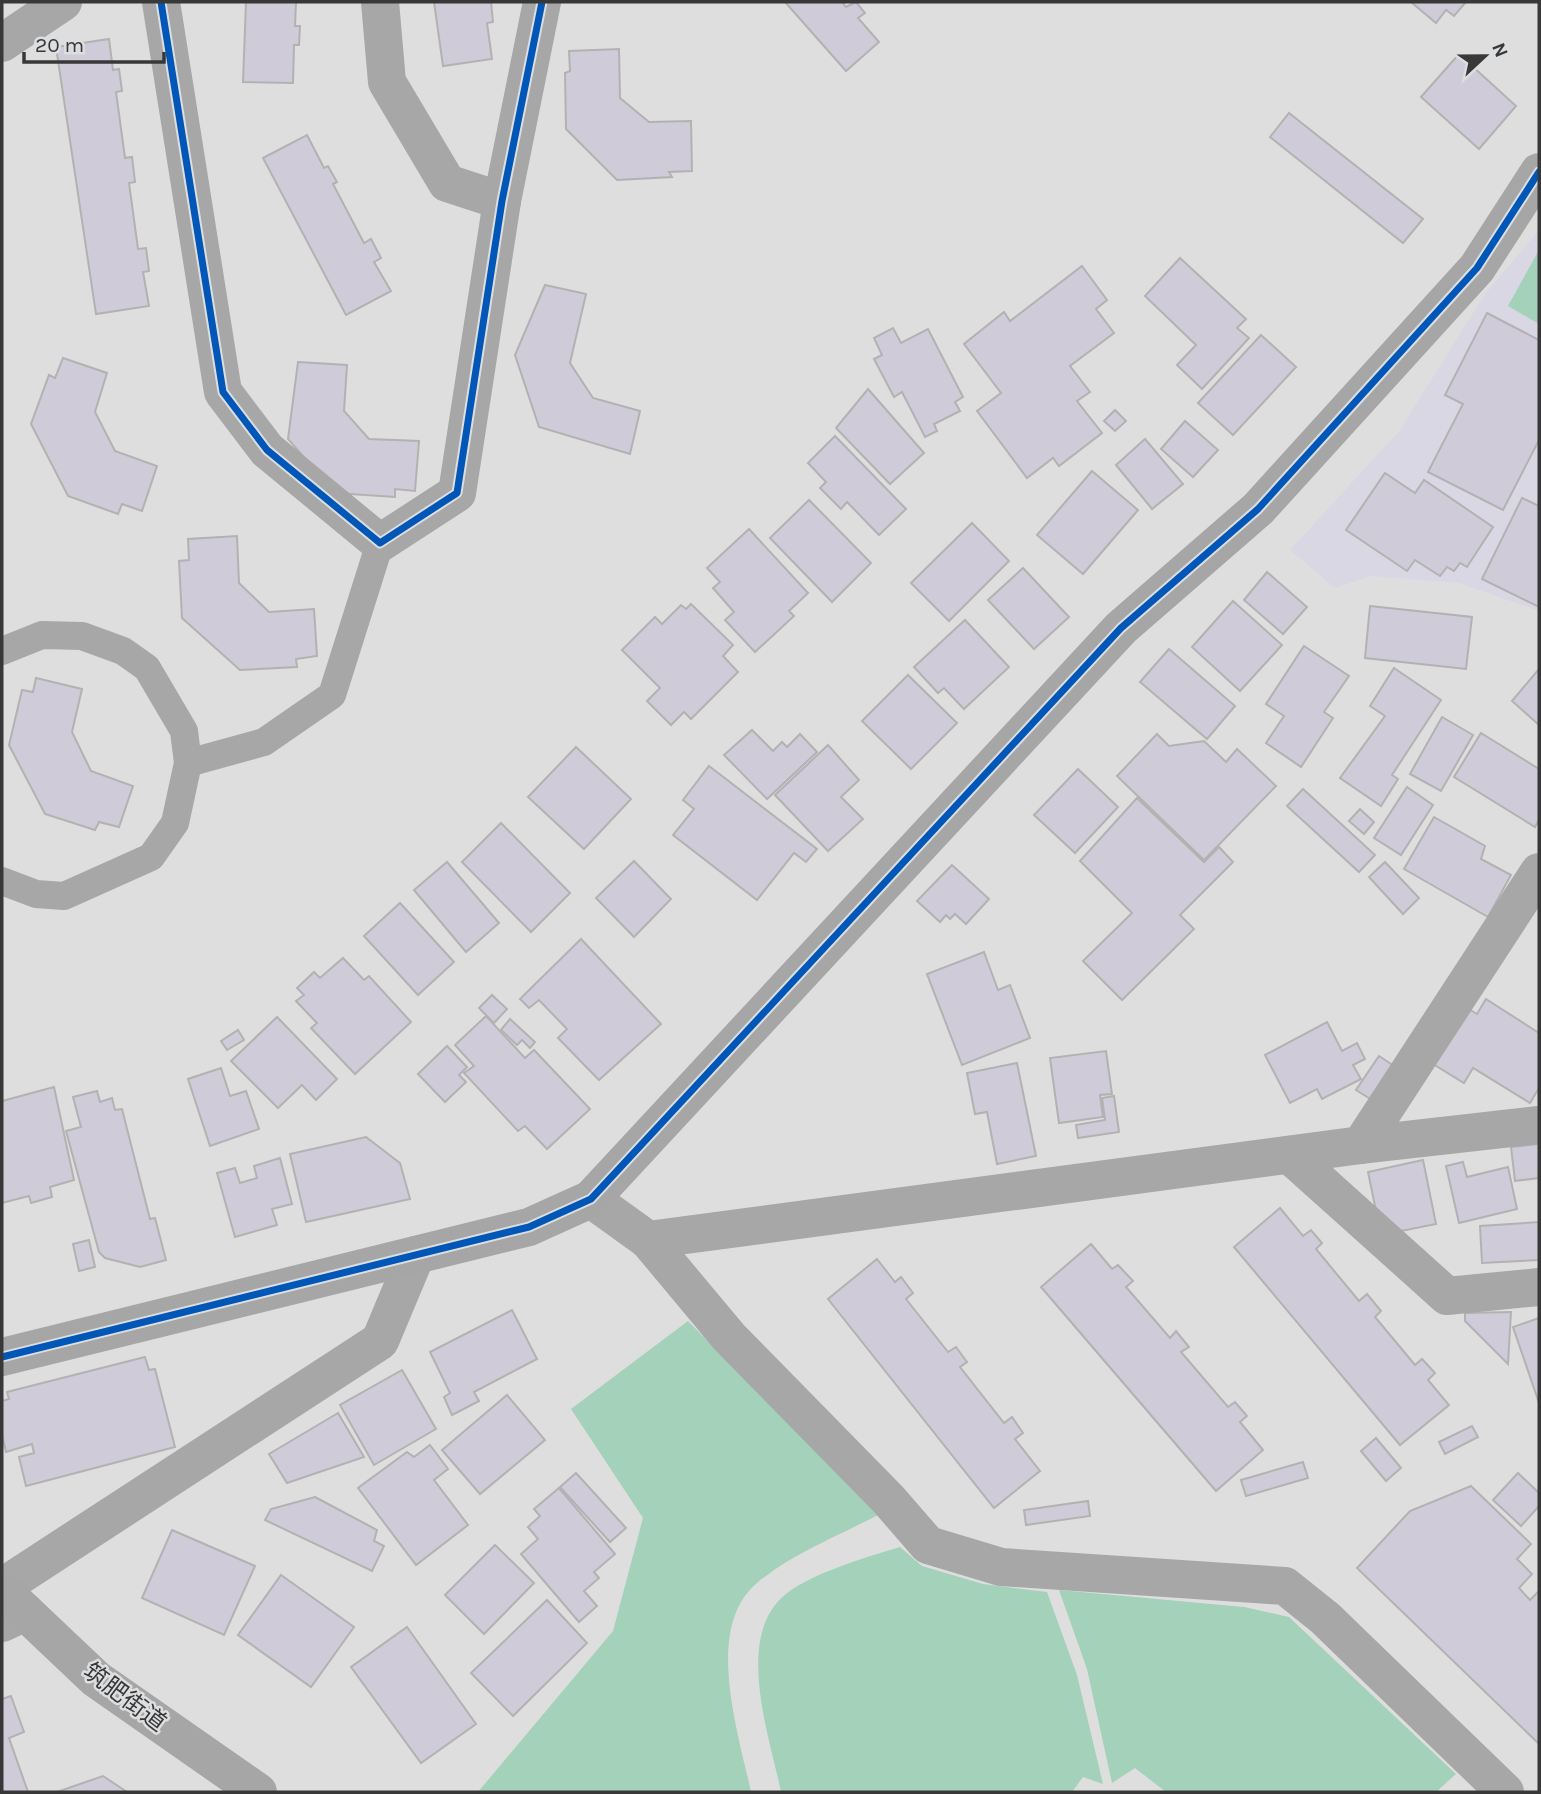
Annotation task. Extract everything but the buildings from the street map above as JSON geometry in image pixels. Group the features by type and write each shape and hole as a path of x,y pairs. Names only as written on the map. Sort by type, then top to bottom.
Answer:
{"street":[{"path":"2,43 63,2"},
{"path":"162,2 223,392 267,450 380,543 457,493 502,201 541,2"},
{"path":"380,2 387,82 447,183 502,201"},
{"path":"2,1357 529,1227 591,1199 1121,628 1258,509 1477,268 1539,172"},
{"path":"1361,1144 1539,872"},
{"path":"648,1240 1291,1156 1361,1144 1539,1125"},
{"path":"1291,1156 1447,1296 1539,1287"},
{"path":"591,1199 648,1240 729,1337 888,1499 928,1545 1001,1567 1285,1586 1325,1618 1505,1792"},
{"path":"8,1603 380,1341 416,1255"},
{"name":"筑肥街道","path":"8,1603 96,1679 258,1792"}],"lane":[{"path":"188,763 264,742 332,695 380,543"},
{"path":"2,651 41,635 82,636 123,651 147,668 184,731 188,763 175,823 151,857 64,896 36,894 2,881"}],"shaded area":[{"path":"1539,230 1539,611 1459,583 1371,576 1335,588 1290,550 1400,430 1485,294"}],"green space":[{"path":"1539,250 1539,324 1508,306"},
{"path":"688,1321 878,1515 785,1563 757,1583 741,1603 732,1626 728,1654 729,1683 751,1792 478,1792 613,1631 643,1518 571,1409"},
{"path":"900,1547 922,1566 983,1584 1047,1592 1077,1675 1103,1784 1083,1777 1072,1792 781,1792 764,1716 758,1661 761,1635 770,1612 786,1594 810,1579 840,1566"},
{"path":"1059,1590 1244,1607 1289,1617 1456,1774 1436,1792 1166,1792 1135,1768 1112,1783 1087,1669"}],"cycle path":[{"path":"161,2 223,392 267,450 380,543 457,493 502,201 542,2"},
{"path":"2,1357 529,1227 591,1199 1121,628 1258,509 1477,268 1539,172"}]}
